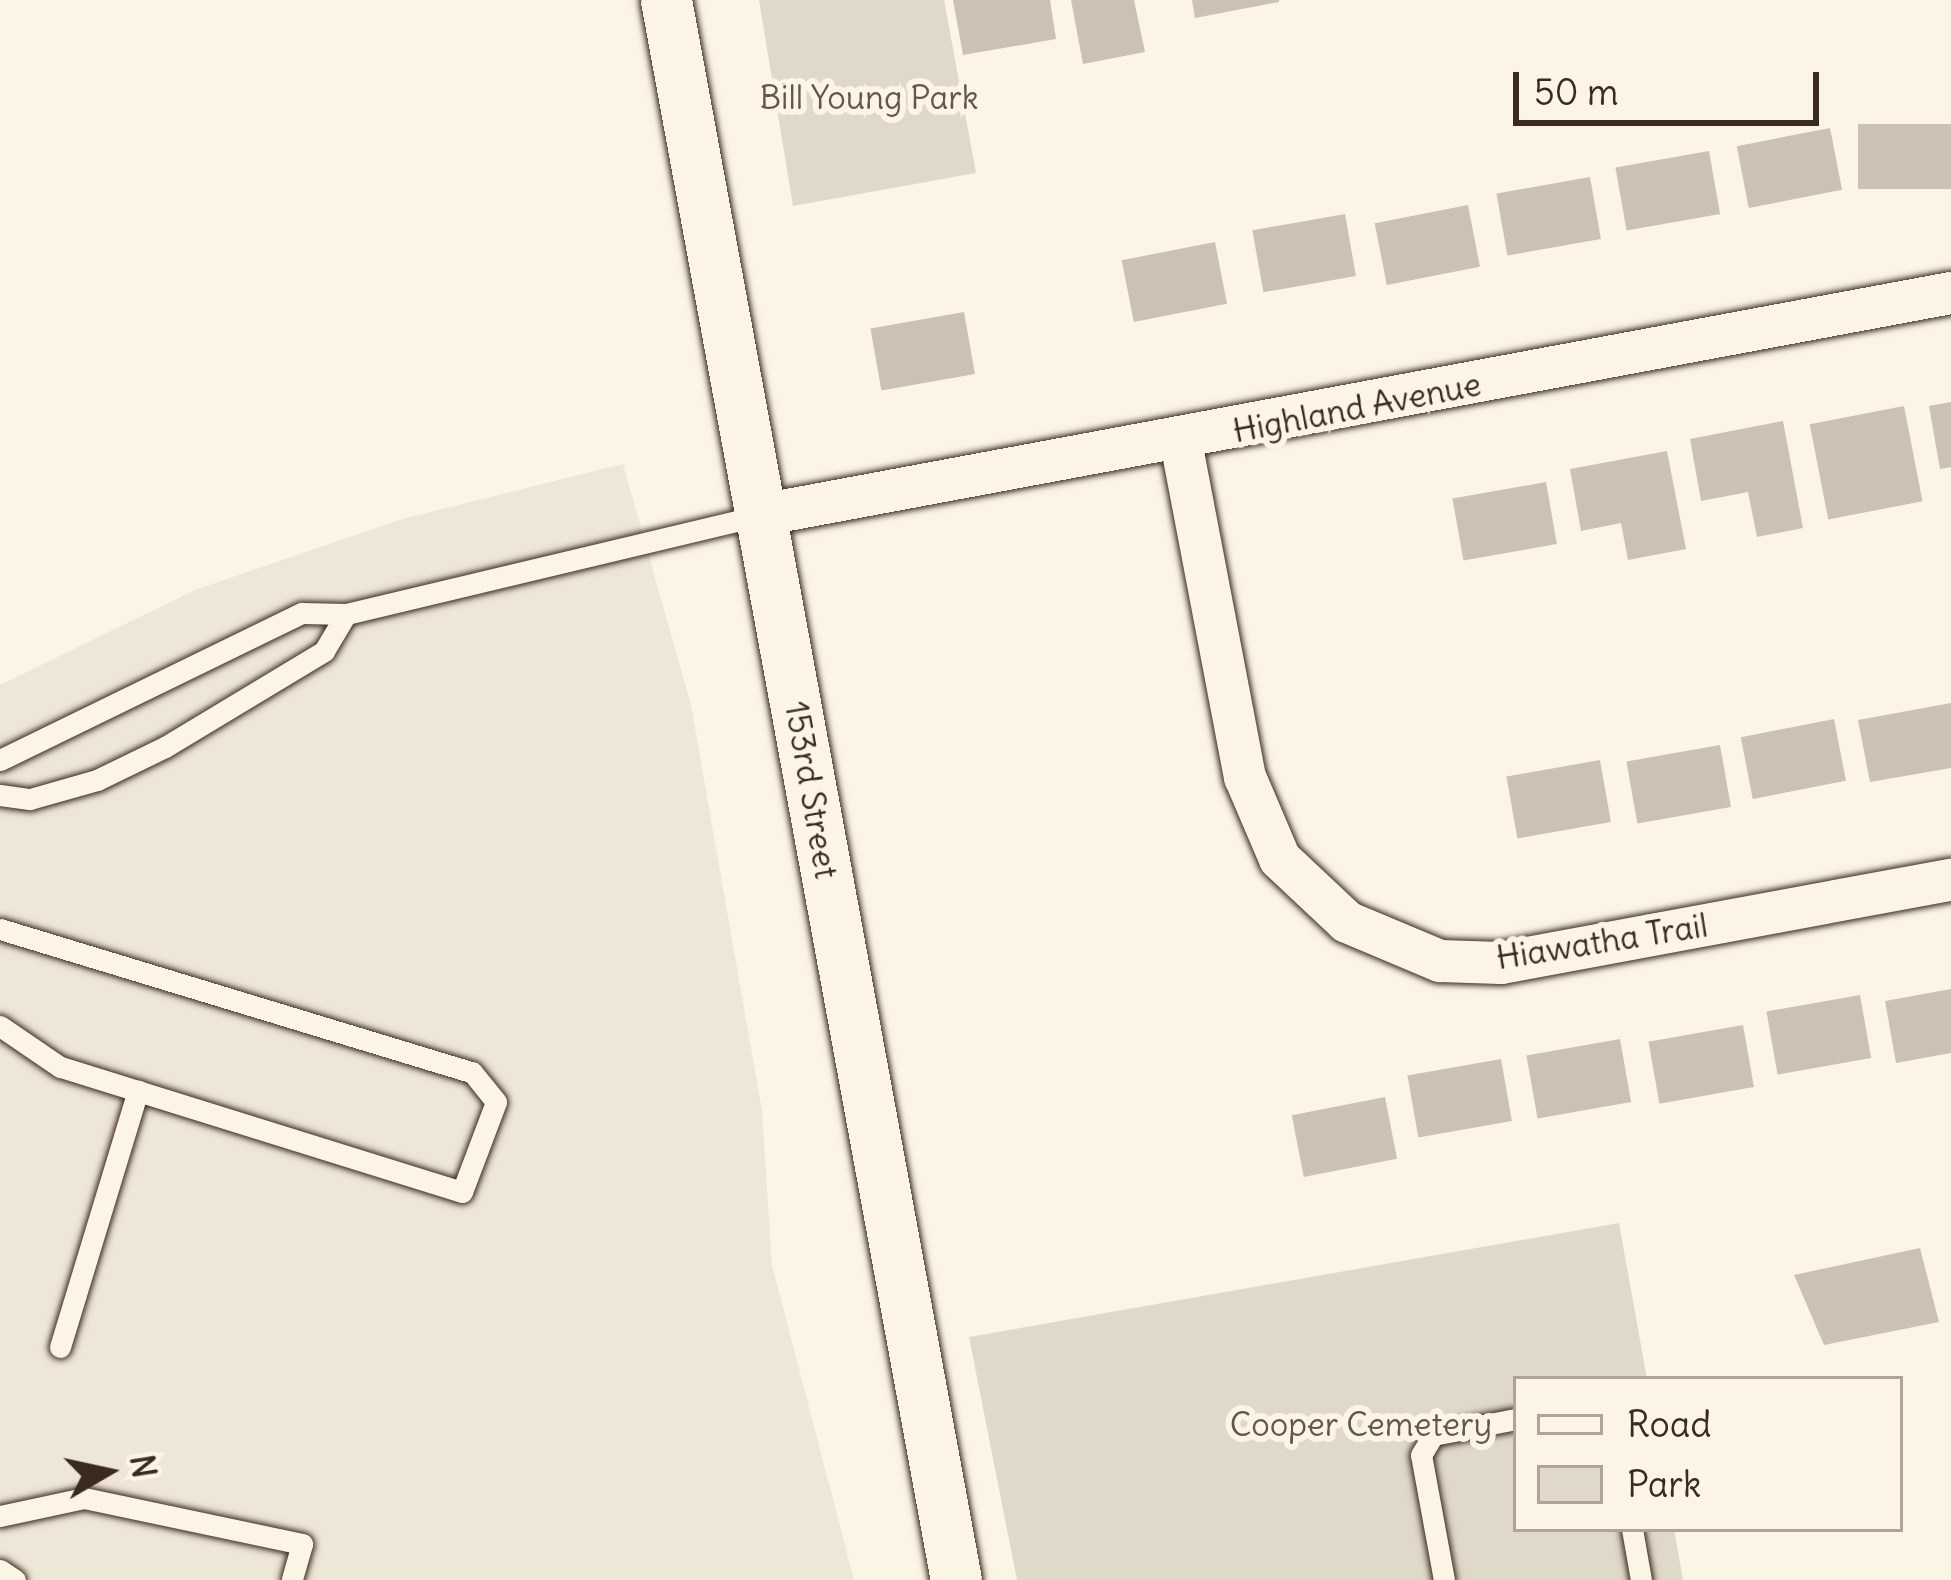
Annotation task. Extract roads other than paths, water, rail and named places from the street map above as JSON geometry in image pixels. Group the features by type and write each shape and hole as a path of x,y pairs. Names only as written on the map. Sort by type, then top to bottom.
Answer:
{"street":[{"name":"153rd Street","path":"666,0 956,1580"},
{"name":"Highland Avenue","path":"761,515 1181,442 1951,293"},
{"name":"Hiawatha Trail","path":"1181,442 1245,777 1280,859 1347,922 1439,961 1501,963 1951,880"}],"lane":[{"path":"0,760 302,614 346,614 761,515"},
{"path":"0,795 29,799 98,780 165,747 324,651 346,614"},
{"path":"0,929 472,1072 496,1102 462,1192 59,1067 0,1026"},
{"path":"60,1347 138,1091"},
{"path":"1444,1580 1421,1455 1433,1436 1513,1420"},
{"path":"0,1516 85,1498 302,1544 292,1580"},
{"path":"1633,1532 1641,1580"},
{"path":"0,1570 15,1580"}],"park label":[{"name":"Bill Young Park","path":"869,98"},
{"name":"Cooper Cemetery","path":"1361,1425"}]}
